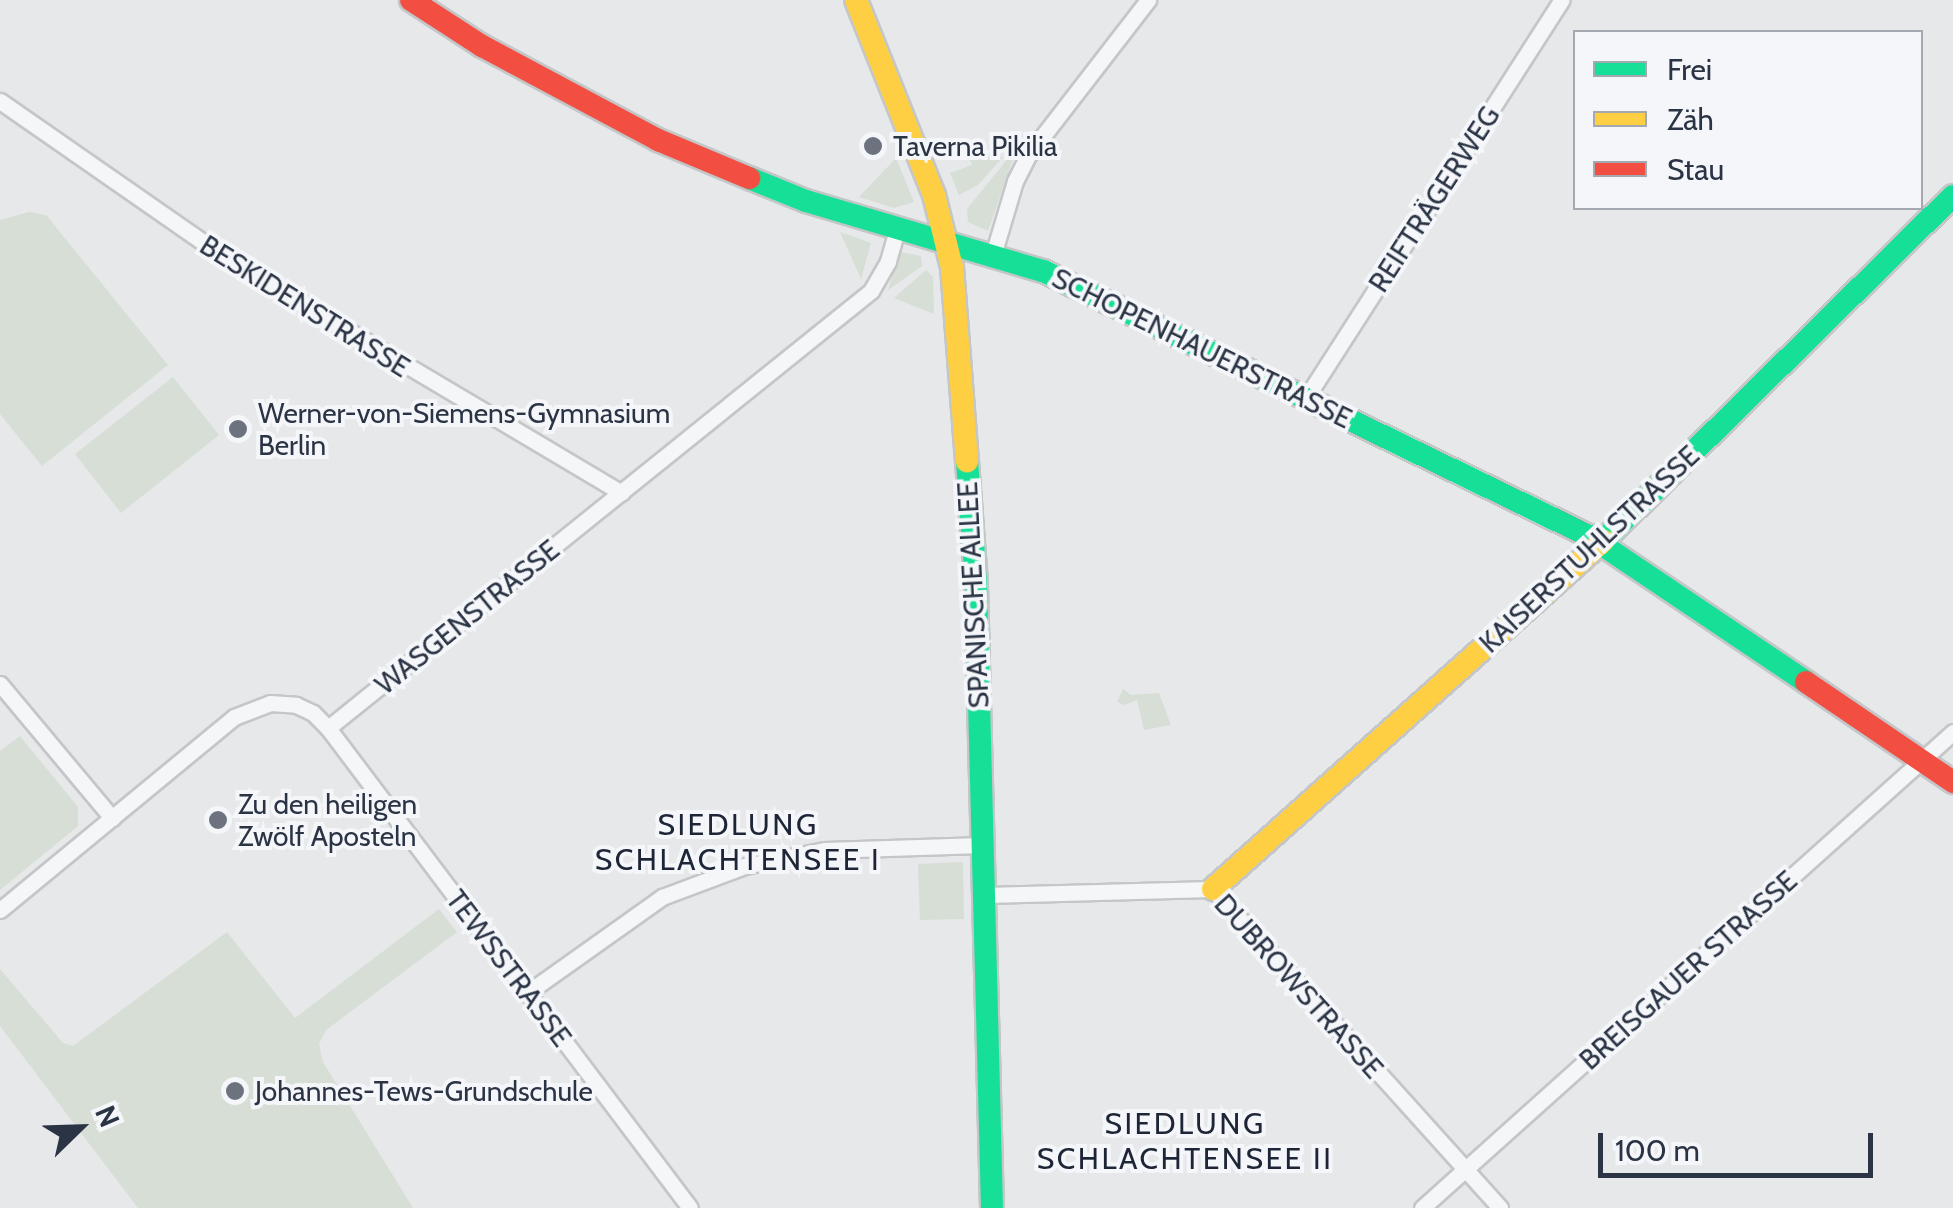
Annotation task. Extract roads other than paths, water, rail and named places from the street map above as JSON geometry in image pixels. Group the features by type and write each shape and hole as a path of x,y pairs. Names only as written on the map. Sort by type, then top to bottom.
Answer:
{"street":[{"name":"SCHOPENHAUERSTRASSE","path":"411,0 528,72 658,140 746,179 946,245 993,254 1044,271 1601,543 1953,782"},
{"name":"SPANISCHE ALLEE","path":"856,0 934,195 946,245 957,326 976,585 992,1208"},
{"path":"993,254 1015,180 1029,154 1148,0"},
{"name":"REIFTRÄGERWEG","path":"1306,398 1562,0"},
{"name":"BESKIDENSTRASSE","path":"0,101 226,258 418,376 611,482 622,493"},
{"name":"KAISERSTUHLSTRASSE","path":"1213,889 1601,543 1953,196"},
{"name":"WASGENSTRASSE","path":"328,728 871,291 898,230"},
{"path":"0,684 112,818"},
{"path":"0,910 248,709 270,703 296,705 313,713 328,728"},
{"name":"TEWSSTRASSE","path":"328,728 690,1208"},
{"name":"BREISGAUER STRASSE","path":"1422,1208 1953,732"},
{"path":"527,992 662,897 745,866 825,850 982,845"},
{"name":"DUBROWSTRASSE","path":"984,895 1213,889 1500,1208"}],"place":[{"name":"Taverna Pikilia","path":"873,146"},
{"name":"Werner-von-Siemens-Gymnasium Berlin","path":"238,429"},
{"name":"Zu den heiligen Zwölf Aposteln","path":"218,820"},
{"name":"Johannes-Tews-Grundschule","path":"235,1091"}],"district":[{"name":"SIEDLUNG SCHLACHTENSEE I","path":"738,842"},
{"name":"SIEDLUNG SCHLACHTENSEE II","path":"1185,1141"}]}
